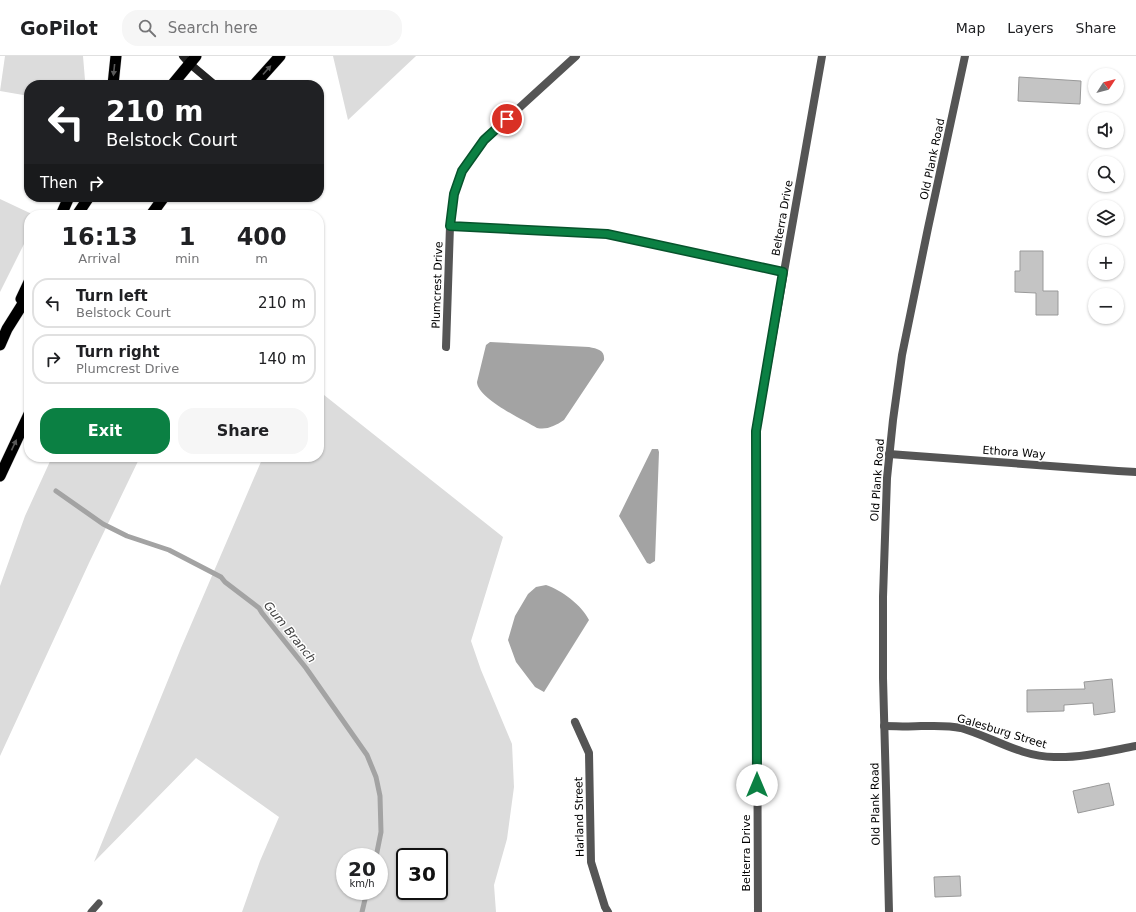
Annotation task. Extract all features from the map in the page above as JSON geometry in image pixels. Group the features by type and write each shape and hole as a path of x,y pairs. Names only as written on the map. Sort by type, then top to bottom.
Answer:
{"highway":[{"path":"114,80 116,56"},
{"path":"258,80 280,56"},
{"path":"175,80 190,59"},
{"path":"0,345 24,292"},
{"path":"6,329 24,302"},
{"path":"0,476 24,425"}],"main road":[{"path":"190,59 210,80"}],"street":[{"name":"Plumcrest Drive","path":"446,347 450,226 454,194 462,171 484,140 576,56"},
{"name":"Belterra Drive","path":"758,912 756,431 822,56"},
{"name":"Old Plank Road","path":"889,912 882,678 883,597 889,454 902,355 965,56"},
{"path":"450,226 607,234 783,272"},
{"name":"Ethora Way","path":"889,454 1136,472"},
{"name":"Harland Street","path":"575,722 589,753 591,862 605,907 608,912"},
{"name":"Galesburg Street","path":"884,726 940,726 958,728 978,733 1008,747 1031,754 1053,758 1094,754 1136,746"}],"lane":[{"path":"91,912 100,903"}],"shaded area":[{"path":"5,56 83,56 85,80 24,80 24,95 0,91"},
{"path":"333,56 416,56 348,120"},
{"path":"0,199 24,210 24,244 0,292"},
{"path":"490,342 589,347 598,349 602,352 604,360 564,420 551,427 537,428 502,408 484,395 479,388 477,382 486,345"},
{"path":"324,395 503,537 471,641 481,670 512,744 514,787 507,839 494,885 496,912 242,912 260,861 279,817 196,758 94,862 181,648 261,462 324,462"},
{"path":"652,449 658,449 659,452 655,561 650,564 647,563 619,516"},
{"path":"50,462 138,462 89,563 0,756 0,586 25,516"},
{"path":"546,585 558,590 570,599 586,614 589,620 544,692 535,687 516,662 508,640 515,616 528,594 536,587"}],"building":[{"path":"1019,77 1081,81 1080,104 1018,101"},
{"path":"1020,251 1043,251 1043,291 1058,291 1058,315 1036,315 1036,293 1015,292 1015,271 1020,271"},
{"path":"1112,679 1115,712 1094,715 1093,703 1064,705 1064,711 1027,712 1027,690 1085,689 1084,682"},
{"path":"1109,783 1114,805 1078,813 1073,791"},
{"path":"960,876 961,896 935,897 934,877"}],"waterway":[{"name":"Gum Branch","path":"56,491 103,524 127,536 169,550 221,577 225,582 259,608 306,668 367,755 376,777 380,796 381,832 378,848"},
{"name":"Gum Branch","path":"362,912 365,900"}],"route":[{"path":"507,119 484,140 462,171 454,194 450,226 607,234 783,272 756,431 757,785"}]}
